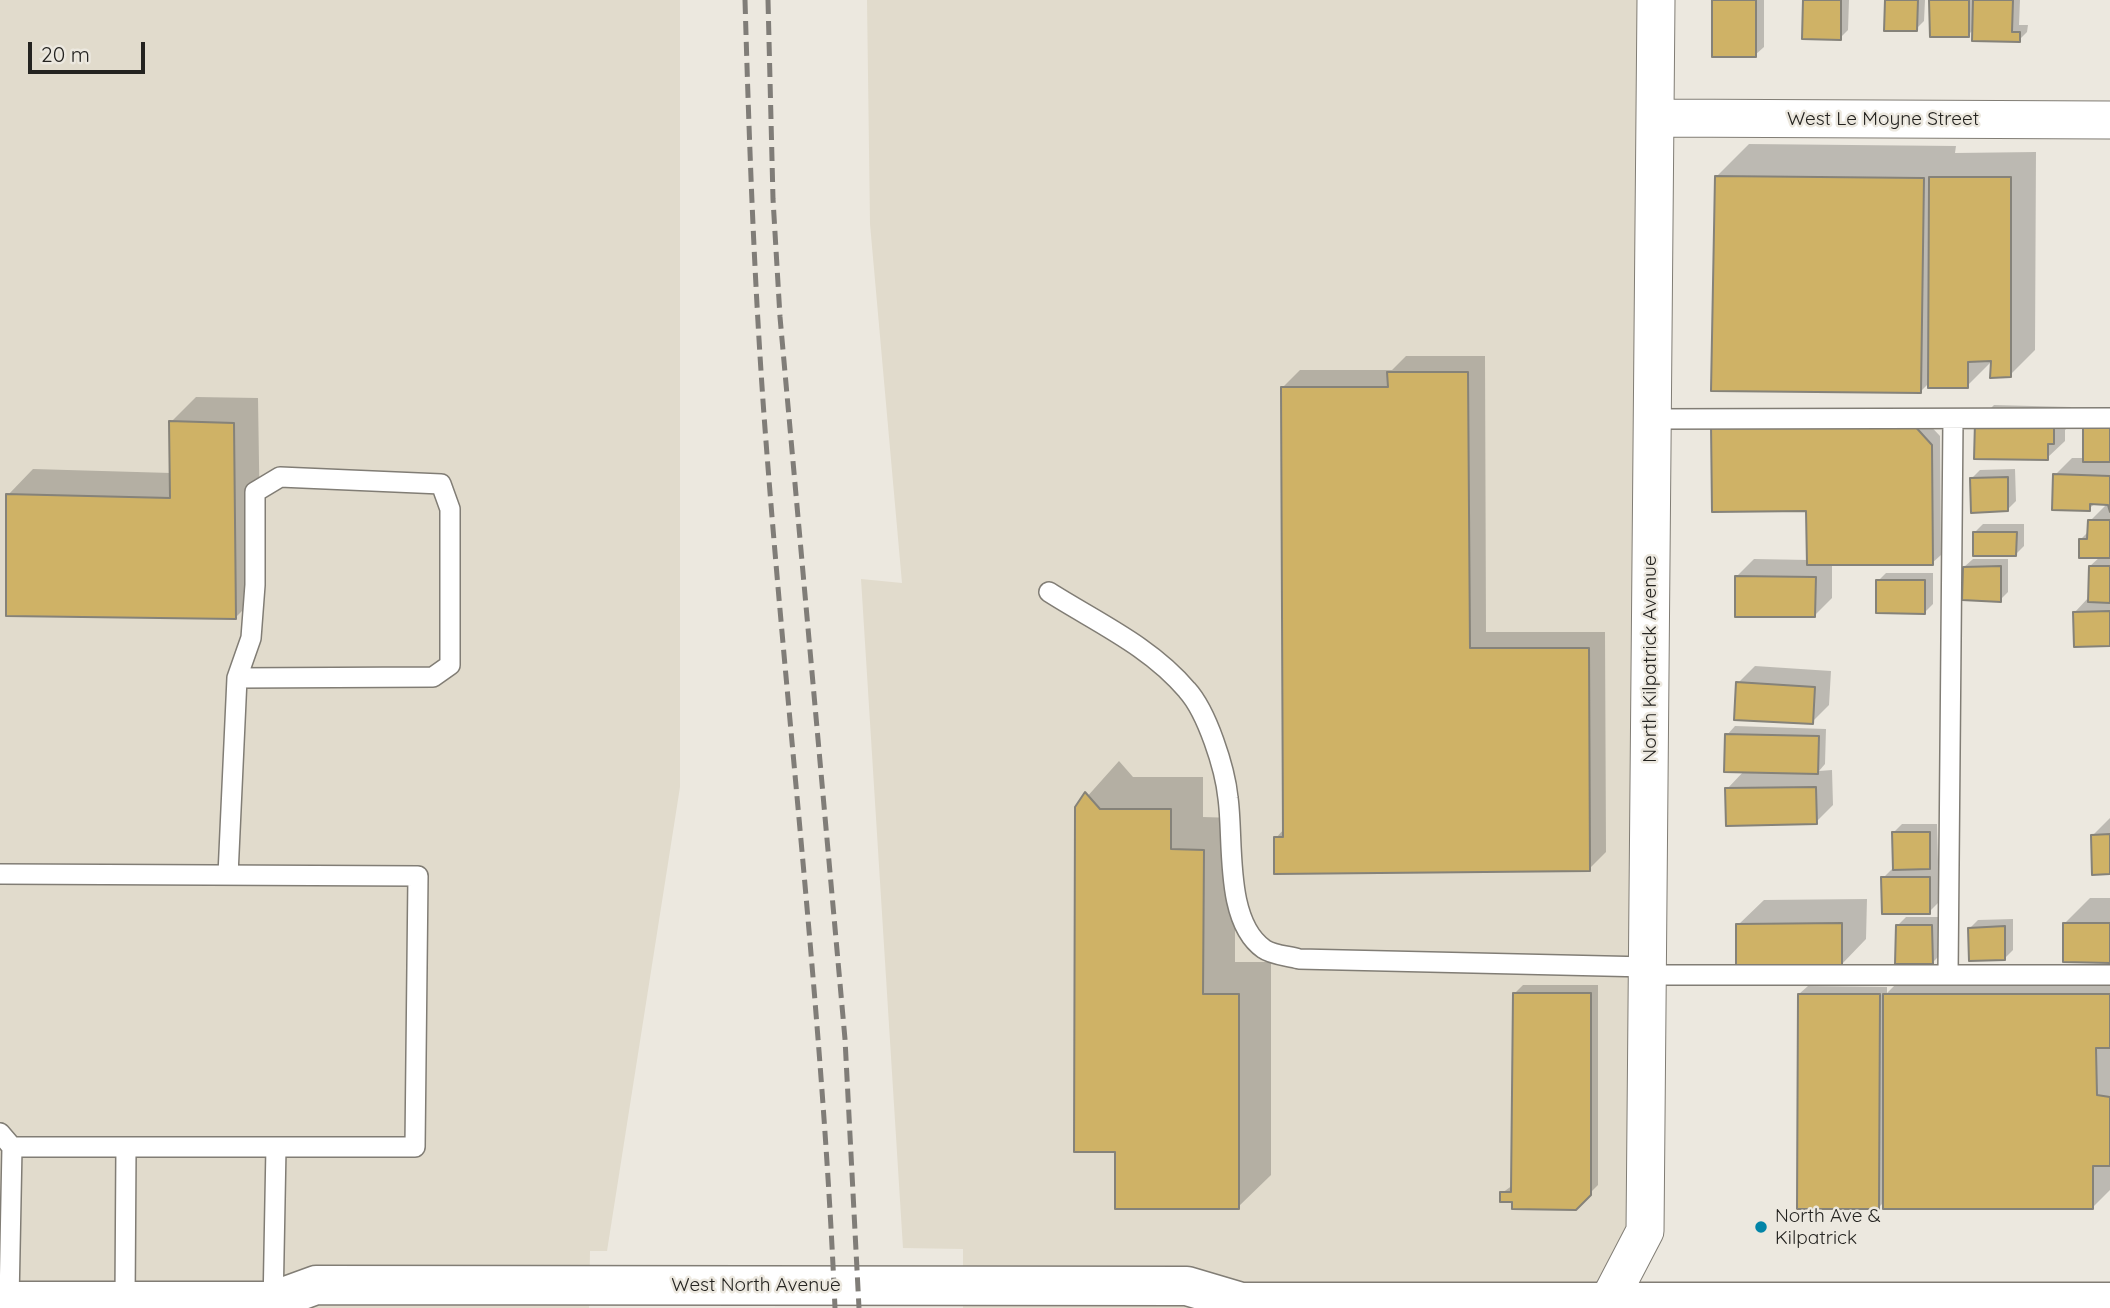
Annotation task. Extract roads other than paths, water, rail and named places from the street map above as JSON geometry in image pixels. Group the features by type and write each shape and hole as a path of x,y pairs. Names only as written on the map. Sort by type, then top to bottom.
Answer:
{"main road":[{"name":"West North Avenue","path":"5,1301 277,1306 316,1285 1187,1286 1234,1305 2110,1302"}],"street":[{"name":"North Kilpatrick Avenue","path":"1607,1305 1645,1231 1656,0"},
{"name":"West Le Moyne Street","path":"1655,118 2110,120"}],"lane":[{"path":"1652,419 2110,418"},
{"path":"1948,974 1953,419"},
{"path":"228,875 237,678 251,638 255,492 280,477 441,484 450,509 450,665 433,677 237,678"},
{"path":"1049,592 1137,644 1188,691 1217,747 1228,797 1234,893 1250,935 1265,950 1299,959 1648,971 2110,975"},
{"path":"0,874 418,876 415,1147 126,1147 6,1140 5,1301"},
{"path":"126,1147 149,1303"},
{"path":"276,1147 277,1306"}],"railway":[{"path":"745,0 752,208 764,415 822,1084 835,1308"},
{"path":"768,0 773,199 780,317 845,1039 859,1308"}],"place":[{"name":"North Ave & Kilpatrick","path":"1761,1227"}]}
